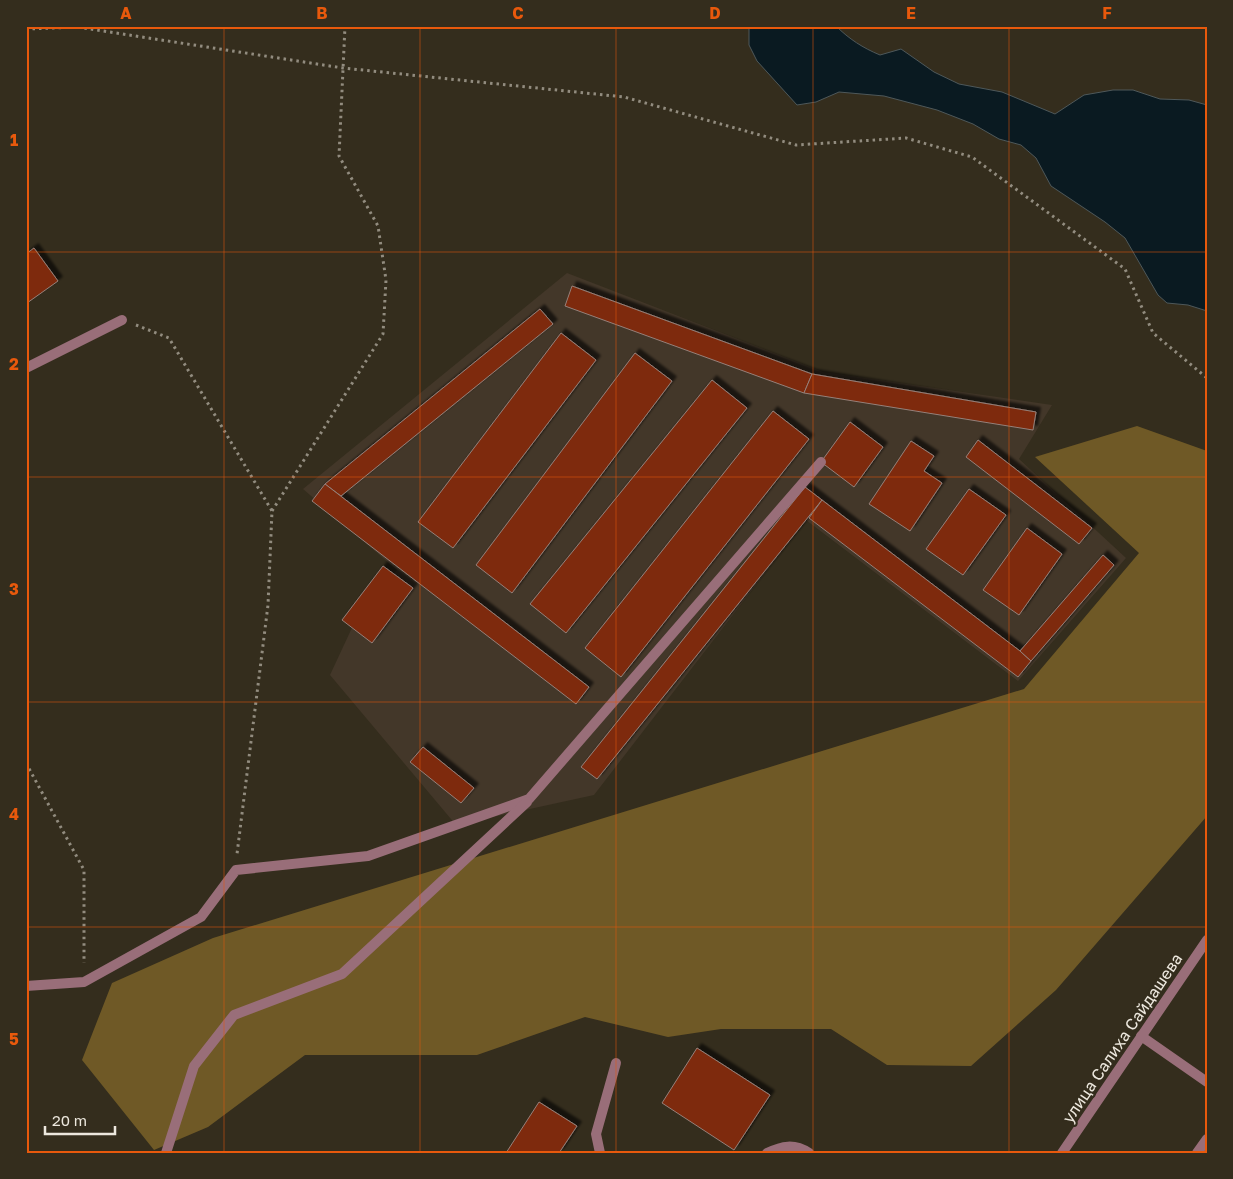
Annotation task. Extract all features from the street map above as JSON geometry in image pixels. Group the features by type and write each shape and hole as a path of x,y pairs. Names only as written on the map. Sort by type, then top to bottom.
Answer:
{"street":[{"path":"26,368 122,320"},
{"path":"166,1153 194,1066 234,1015 342,974 530,799 821,462"},
{"path":"27,986 84,982 201,917 236,870 368,856 530,799"},
{"name":"улица Салиха Сайдашева","path":"1062,1153 1207,940"},
{"path":"1141,1036 1207,1082"},
{"path":"600,1153 596,1134 616,1063"},
{"path":"1197,1153 1207,1139"},
{"path":"767,1153 784,1146 804,1149 809,1153"}],"path":[{"path":"236,870 268,605 272,511 383,334 386,280 378,226 339,156 345,26"},
{"path":"26,29 77,27 343,68 624,96 796,145 906,138 972,157 1125,269 1153,332 1207,378"},
{"path":"122,320 169,338 272,511"},
{"path":"26,763 84,870 84,982"}],"shaded area":[{"path":"567,273 823,372 1052,405 1019,459 1126,558 1018,681 806,520 594,795 456,825 330,675 357,617 397,570 303,489"},
{"path":"1137,426 1207,451 1207,816 1056,990 971,1066 887,1065 831,1029 721,1029 668,1037 585,1017 477,1055 305,1055 208,1127 154,1150 82,1060 112,983 213,938 1024,689 1139,553 1035,457"}],"water":[{"path":"749,26 836,26 856,43 880,55 901,49 934,72 959,84 1002,92 1055,114 1084,95 1113,90 1133,90 1160,99 1189,100 1207,105 1207,311 1188,305 1167,303 1158,295 1125,238 1105,222 1051,186 1036,158 1021,145 999,139 973,124 937,110 884,96 839,92 816,102 797,105 757,61 749,45"}],"building":[{"path":"34,248 58,281 27,303 26,254"},
{"path":"572,286 812,374 804,393 565,306"},
{"path":"540,309 553,324 341,496 325,484"},
{"path":"561,333 596,360 453,548 418,522"},
{"path":"635,353 672,381 512,593 476,565"},
{"path":"812,374 1036,412 1033,430 804,393"},
{"path":"712,380 747,408 566,633 530,604"},
{"path":"773,411 809,439 621,677 585,648"},
{"path":"850,422 883,447 854,487 821,462"},
{"path":"978,440 1092,528 1079,544 966,457"},
{"path":"911,441 934,456 924,471 942,483 910,531 869,504"},
{"path":"325,484 589,687 576,704 312,501"},
{"path":"805,487 822,500 597,779 581,767"},
{"path":"969,489 1006,515 963,575 926,549"},
{"path":"822,500 1020,651 1031,661 1018,677 809,518"},
{"path":"1027,528 1062,554 1019,615 983,590"},
{"path":"1103,555 1114,565 1031,661 1020,651"},
{"path":"383,566 413,588 372,643 342,620"},
{"path":"423,747 474,788 461,803 410,762"},
{"path":"697,1048 770,1095 734,1150 662,1103"},
{"path":"539,1102 577,1126 559,1153 506,1153"}]}
